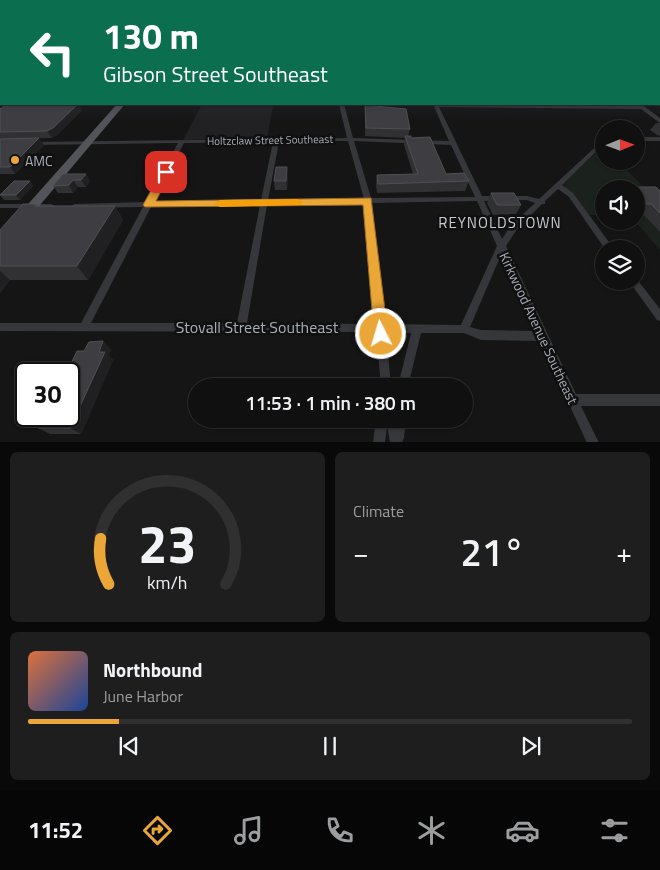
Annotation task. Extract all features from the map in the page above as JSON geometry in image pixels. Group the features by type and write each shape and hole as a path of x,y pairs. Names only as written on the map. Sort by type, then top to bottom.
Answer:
{"main road":[{"path":"17,225 120,105"}],"street":[{"name":"Kirkwood Avenue Southeast","path":"436,105 542,336 593,442"},
{"path":"640,105 660,121"},
{"path":"342,107 368,201 385,378"},
{"path":"645,139 660,139"},
{"path":"241,327 276,140"},
{"name":"Holtzclaw Street Southeast","path":"28,142 351,140 453,143"},
{"path":"84,327 182,141"},
{"path":"464,329 501,246 514,227 595,151"},
{"path":"559,186 571,196 603,240"},
{"path":"68,206 479,198 527,198 542,202"},
{"path":"0,206 59,206"},
{"path":"640,290 660,317"},
{"name":"Stovall Street Southeast","path":"0,327 464,329 481,335 542,336"},
{"path":"405,378 417,329"},
{"path":"572,400 660,400"},
{"path":"379,442 381,428"},
{"path":"394,428 397,442"},
{"path":"397,442 399,428"}],"shaded area":[{"path":"201,105 273,106 267,138 183,140"},
{"path":"595,154 595,170 627,170 636,180 595,180 595,215 585,215 562,183"},
{"path":"645,189 655,199 660,199 660,250 643,230 645,230"}],"building":[{"path":"6,105 77,105 53,128 47,131 0,132 0,109"},
{"path":"365,105 406,109 410,129 366,128"},
{"path":"405,136 411,136 411,138 430,137 446,174 464,173 469,181 378,184 377,175 418,174"},
{"path":"39,138 10,167 0,167 0,139"},
{"path":"276,167 287,167 286,181 274,181"},
{"path":"63,174 86,174 81,180 73,180 69,185 53,186"},
{"path":"14,181 30,181 16,195 0,195"},
{"path":"645,187 656,187 660,191 660,213 651,204 645,204"},
{"path":"491,193 514,193 521,205 497,205"},
{"path":"23,204 36,204 35,206 115,206 77,266 0,266 0,230"},
{"path":"103,341 99,352 105,352 80,406 80,362 72,362 77,351 84,351 89,342"},
{"path":"38,427 70,427 70,428"}],"slow traffic":[{"path":"220,204 298,202"}],"place":[{"name":"AMC","path":"15,160"}],"district":[{"name":"REYNOLDSTOWN","path":"500,222"}],"route":[{"path":"166,172 149,205 368,201 381,334"}]}
